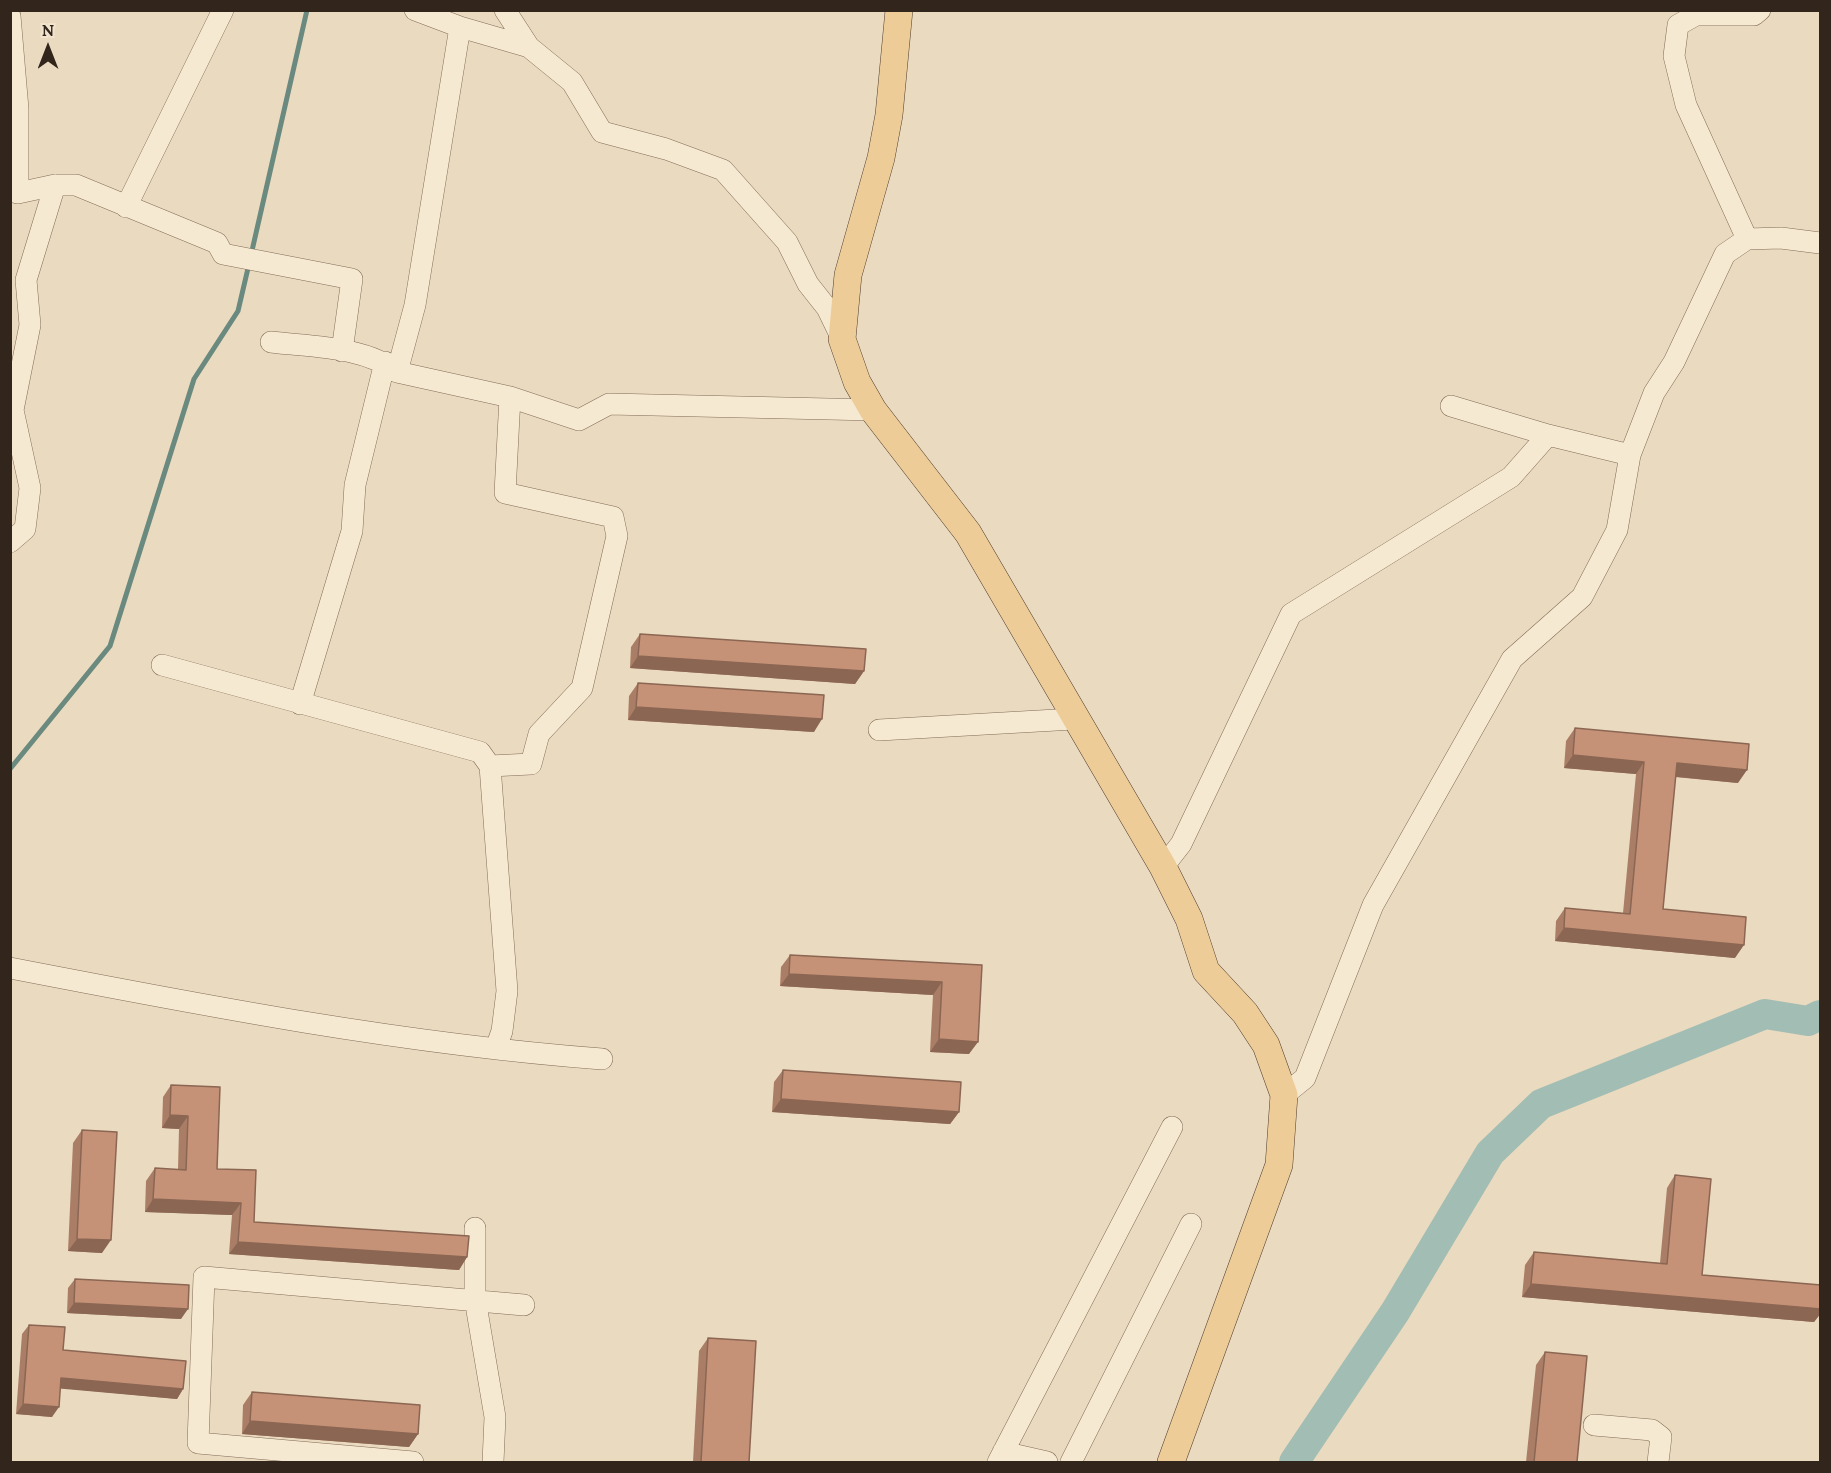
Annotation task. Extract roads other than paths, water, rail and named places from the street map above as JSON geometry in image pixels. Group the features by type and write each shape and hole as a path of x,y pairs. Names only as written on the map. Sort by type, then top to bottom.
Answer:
{"main road":[{"path":"899,10 889,115 881,158 849,274 842,339 857,382 873,410 968,533 1074,719 1163,867 1189,919 1206,971 1245,1012 1266,1046 1284,1095 1279,1165 1171,1462"}],"street":[{"path":"126,207 223,10"},
{"path":"415,10 460,27 529,47"},
{"path":"505,10 529,47 572,82 602,132 666,149 723,170 787,242 808,284 827,308 842,339"},
{"path":"1747,239 1686,105 1674,56 1678,25 1696,15 1754,15 1760,10"},
{"path":"10,16 18,110 14,192 55,185 76,185 218,243 223,254 352,279 342,351"},
{"path":"300,704 352,531 355,485 391,367 415,305 460,27"},
{"path":"10,542 25,529 30,488 13,411 30,325 27,280 55,185"},
{"path":"1284,1095 1305,1078 1373,905 1512,659 1582,597 1617,530 1630,455 1654,393 1674,362 1725,254 1747,239 1781,238 1821,243"},
{"path":"271,342 342,351 391,367 510,396 579,420 609,404 873,410"},
{"path":"489,766 531,764 539,734 582,688 616,536 613,517 505,493 510,396"},
{"path":"1451,406 1548,435 1630,455"},
{"path":"1163,867 1181,844 1291,614 1511,477 1548,435"},
{"path":"162,665 480,752 489,766 507,992 502,1031 496,1048"},
{"path":"879,730 1074,719"},
{"path":"10,968 315,1023 496,1048 602,1059"},
{"path":"1047,1462 1000,1457 1172,1127"},
{"path":"1071,1462 1191,1224"},
{"path":"475,1228 475,1299 495,1417 493,1462"},
{"path":"413,1462 383,1462 198,1443 204,1276 524,1305"},
{"path":"1594,1425 1652,1430 1661,1437 1658,1462"}],"waterway":[{"path":"251,255 307,10"},
{"path":"10,769 110,646 194,379 238,311 249,264"},
{"path":"1294,1462 1395,1312 1490,1153 1541,1104 1765,1014 1808,1021 1820,1015"}]}
